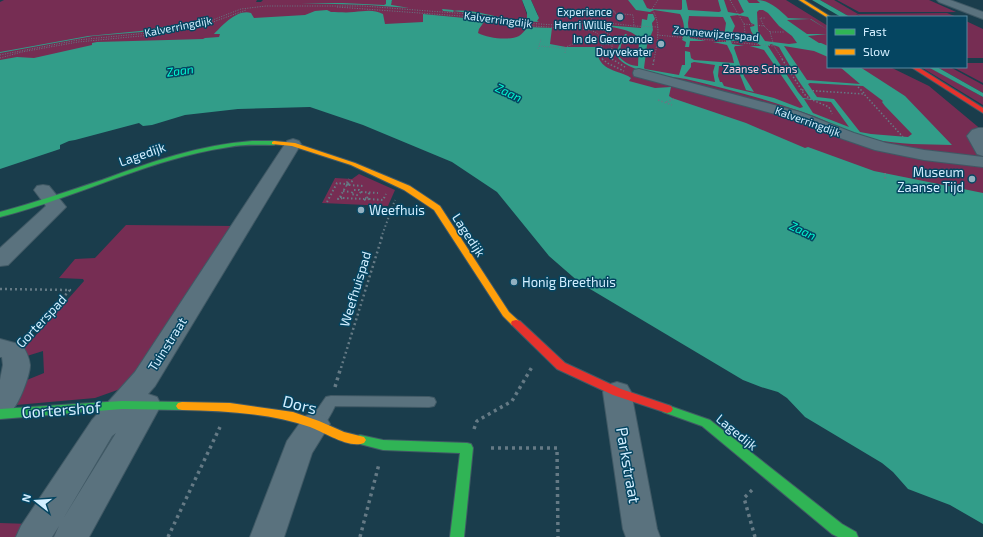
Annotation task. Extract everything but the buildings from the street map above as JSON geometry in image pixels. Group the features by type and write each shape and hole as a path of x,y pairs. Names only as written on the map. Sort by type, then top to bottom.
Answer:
{"street":[{"path":"801,0 827,16"},
{"path":"942,0 983,16"},
{"path":"916,68 983,111"},
{"name":"Kalverringdijk","path":"639,73 746,100 892,150 923,156 983,162"},
{"path":"983,133 978,133 975,136 983,151"},
{"name":"Lagedijk","path":"0,216 47,195 179,154 205,148 260,142 293,144 366,168 407,188 437,208 506,314 560,366 617,392 706,423 837,529 851,537"},
{"name":"Tuinstraat","path":"71,537 145,379 293,144"},
{"path":"0,260 56,207 47,195"},
{"name":"Gortershof","path":"0,405 17,372 17,359 6,350"},
{"name":"Parkstraat","path":"617,392 640,529 643,537"},
{"name":"Tuinstraat","path":"32,537 102,428 134,405"},
{"name":"Dors","path":"134,405 230,407 293,417 323,413 342,436 383,445 467,448"},
{"name":"Gortershof","path":"0,414 134,405"},
{"path":"267,537 298,450 323,413"},
{"path":"458,537 467,448"}],"lane":[{"name":"Dors","path":"323,413 429,402"}],"path":[{"path":"653,68 658,27 657,14 652,10 658,0"},
{"path":"730,0 744,24 746,43"},
{"name":"Kalverringdijk","path":"298,6 356,7 473,17 506,24 584,29 599,34"},
{"name":"Kalverringdijk","path":"0,55 58,44 148,33 210,21 241,9 273,7 358,6 403,9 468,14 508,22 589,26 603,30"},
{"name":"Kalverringdijk","path":"0,58 58,44 151,35 213,22 248,9 273,7"},
{"path":"584,29 589,26 596,10 615,11 614,13 633,15 634,26"},
{"path":"594,13 598,14"},
{"path":"766,18 760,18 764,26 770,32 773,45 810,99 829,107 832,115 830,115"},
{"path":"608,22 608,24 658,27"},
{"path":"744,24 764,26"},
{"path":"552,27 558,25"},
{"path":"612,66 603,61 600,54 603,43 599,34 603,30 612,38 610,56 612,60 619,65 639,73"},
{"path":"770,32 785,32"},
{"name":"Zonnewijzerspad","path":"658,35 773,45"},
{"path":"538,49 541,39"},
{"path":"539,46 566,48 575,43 603,43 612,45"},
{"path":"565,53 566,48"},
{"path":"600,54 610,56"},
{"path":"858,87 901,135"},
{"path":"803,90 864,94"},
{"path":"666,102 675,99"},
{"path":"658,100 672,105"},
{"path":"721,119 727,116"},
{"path":"885,173 885,179"},
{"path":"349,179 340,197 382,200 386,193"},
{"path":"327,202 338,183 346,185"},
{"path":"363,205 372,187"},
{"name":"Weefhuispad","path":"323,413 388,216 398,194 407,188"},
{"path":"343,191 351,192"},
{"name":"Gorterspad","path":"0,289 70,290 6,350"},
{"path":"543,350 512,401 477,421 467,448 557,448 558,537"},
{"path":"168,537 230,407"},
{"path":"360,537 383,445"},
{"path":"755,537 744,498 769,475"}],"green space":[{"name":"Zaanse Schans","path":"4,0 257,0 256,2 261,2 263,0 386,0 386,3 392,2 392,0 522,0 527,15 538,15 531,0 786,0 827,25 827,68 892,68 929,86 983,131 983,200 234,41 0,72 0,2"},
{"path":"820,0 834,0 858,14 947,13 954,16 860,16 856,14 859,16 848,16"},
{"path":"837,0 929,0 956,12 859,12"},
{"path":"967,21 983,29 983,58 967,58"},
{"path":"967,63 983,63 983,83 955,68 967,68"},
{"path":"923,68 931,68 983,97 983,105"},
{"path":"939,68 952,68 983,85 983,93"},
{"path":"359,174 395,190 388,206 322,203 335,178 352,179"},
{"path":"126,225 234,226 140,376 123,388 95,398 16,405 17,384 44,373 43,351 27,356 22,351 84,281 83,279 59,278 75,259 95,258"},
{"path":"0,523 31,524 23,537 0,537"}],"water":[{"path":"386,0 392,0 391,5 409,8 301,3 384,5 386,4"},
{"path":"522,0 531,0 539,18 537,21 539,22 518,21 453,11 472,11 509,19 527,20 527,13"},
{"path":"628,0 643,0 647,8 650,9 681,10 682,0 686,0 688,10 719,12 721,11 718,0 724,0 728,12 740,14 744,12 738,0 747,0 749,3 760,3 757,0 761,0 778,9 788,18 811,19 827,29 810,19 787,20 807,34 827,34 808,36 819,43 827,46 827,57 814,51 784,46 807,80 860,84 841,68 862,68 905,96 952,145 902,143 873,139 851,132 814,116 766,100 686,79 641,71 625,64 617,56 617,50 625,34 627,34 621,45 619,56 627,63 638,66 639,39 634,34 611,27 546,22 568,22 641,28 642,19 647,20 648,14 653,14 655,19 652,23 653,30 647,45 645,69 679,75 682,65 685,65 685,51 690,52 691,58 694,60 734,63 727,45 713,42 726,42 726,40 710,38 724,37 726,23 723,17 689,16 689,35 705,37 690,38 706,41 690,41 689,47 685,47 686,42 682,40 684,34 683,20 680,14 654,10 650,12 636,10","holes":["759,10 763,10 768,13 779,26 792,36 797,43 789,44 765,41 758,31 757,12","738,15 748,17 751,23 755,25 750,27 757,41 748,41 757,43 761,46 750,46 764,50 803,107 800,108 774,98 724,86 722,82 720,82 718,76 719,66 735,66 737,67 746,90 754,92 744,76 734,48 735,46 744,46 732,44 731,41 742,41 730,38 735,26 730,16","771,44 779,47 811,99 803,98 798,92 768,46","694,62 715,65 713,72 715,82 684,76 691,67 691,63","808,84 863,86 883,101 882,102 885,106 912,134 908,137 860,132 834,99 817,97","804,99 831,102 849,127 813,113"]},
{"path":"812,0 820,0 848,16 839,16"},
{"name":"Zaan","path":"327,10 331,12 376,11 383,14 385,24 423,22 423,14 475,19 484,22 478,33 498,38 514,38 519,36 528,27 552,28 550,44 566,47 596,47 597,54 602,64 606,67 628,76 631,78 629,81 655,88 671,87 669,96 672,98 746,123 805,148 808,147 874,171 983,193 983,524 950,505 908,489 893,472 882,463 805,417 787,398 778,392 743,380 580,283 549,256 497,192 452,162 363,125 310,107 238,109 185,115 152,125 143,126 139,123 69,141 60,145 60,149 0,169 0,60 17,57 34,58 92,45 92,43 97,42 203,39 219,37 220,34 214,34 231,19 241,13 251,13 254,18 305,15 315,11"},
{"path":"182,24 142,32 93,36 0,53 88,36 140,31"},
{"path":"930,68 939,68 983,93 983,97"}],"waterway":[{"path":"443,10 453,11"}],"traffic: fast":[{"path":"0,215 188,153 230,144 274,143"},
{"path":"0,414 122,405 182,406"},
{"path":"667,409 706,423 837,529 851,537"},
{"path":"360,440 383,445 467,448 457,537"}],"traffic: slow":[{"path":"801,0 827,16"},
{"path":"274,143 293,144 353,164 407,188 437,208 506,314 516,323"},
{"path":"182,406 230,407 293,417 315,424 342,436 360,440"}],"traffic: jam":[{"path":"916,68 983,111"},
{"path":"516,323 561,366 617,392 667,409"}],"place":[{"name":"Experience Henri Willig","path":"620,17"},
{"name":"In de Gecroonde Duyvekater","path":"661,44"},
{"name":"Museum Zaanse Tijd","path":"972,179"},
{"name":"Weefhuis","path":"361,210"},
{"name":"Honig Breethuis","path":"514,282"}]}
